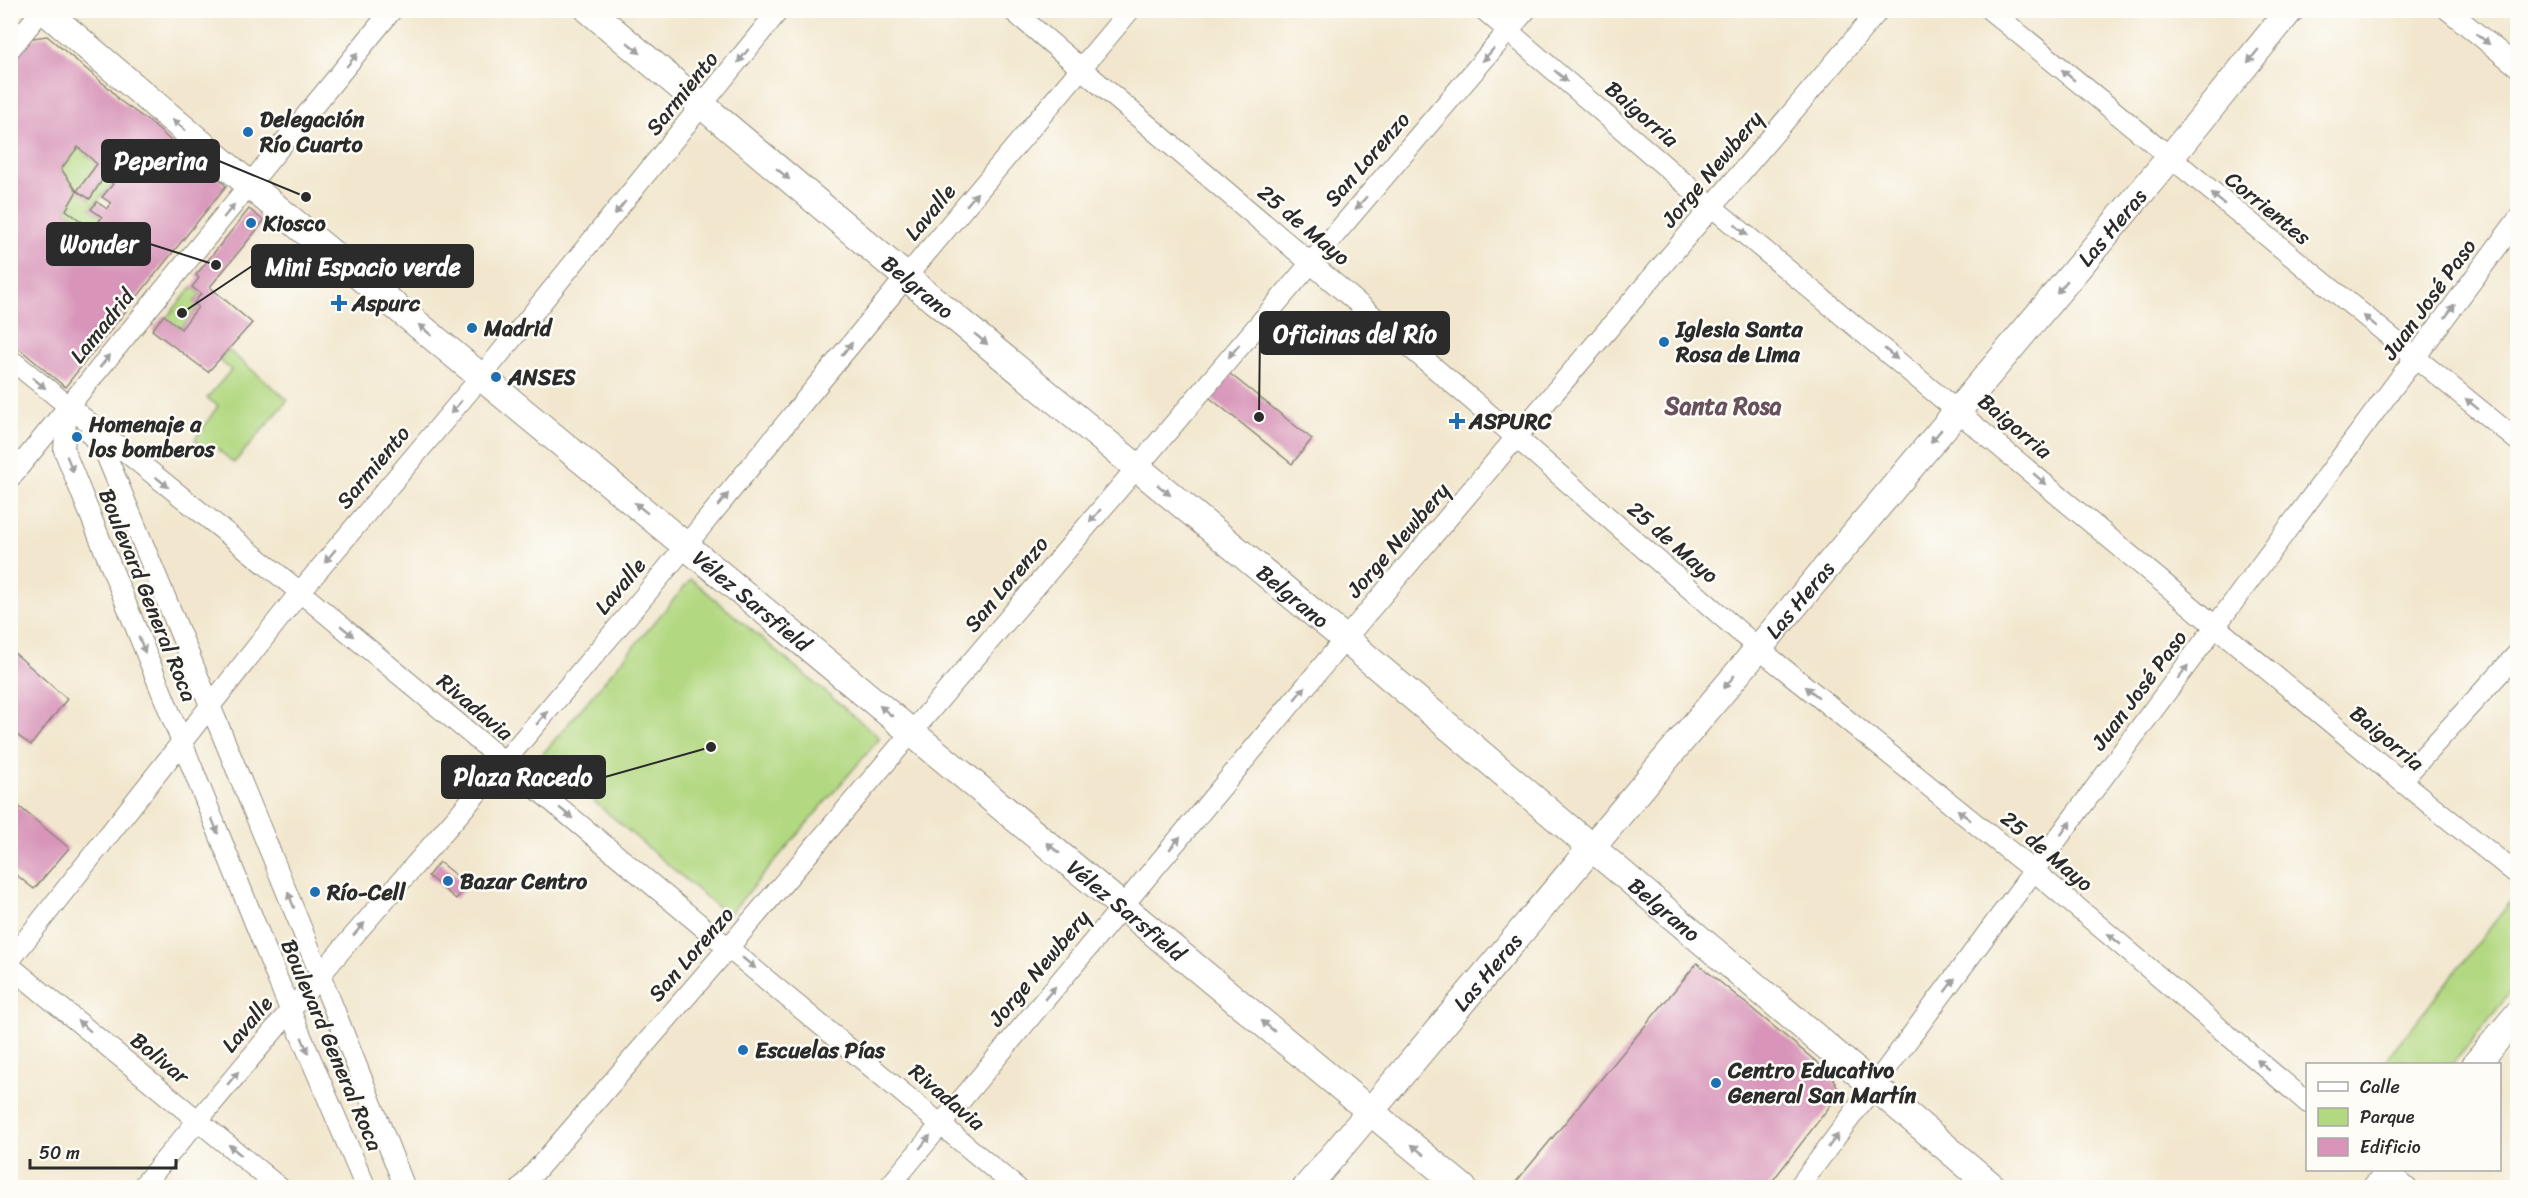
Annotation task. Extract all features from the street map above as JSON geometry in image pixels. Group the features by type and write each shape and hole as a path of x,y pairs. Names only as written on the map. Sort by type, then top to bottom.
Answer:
{"main road":[{"name":"Vélez Sarsfield","path":"43,10 481,377 1463,1188"},
{"name":"Belgrano","path":"589,10 906,277 1345,639 1994,1188"},
{"name":"Las Heras","path":"1306,1188 2169,159 2290,10"},
{"path":"2478,1063 2517,1014"}],"street":[{"path":"10,49 43,10"},
{"name":"Lamadrid","path":"10,478 392,10"},
{"name":"Sarmiento","path":"10,960 300,592 481,377 779,10"},
{"name":"25 de Mayo","path":"1012,10 1517,438 1758,648 2034,871 2306,1102"},
{"name":"Lavalle","path":"141,1188 321,973 504,762 1130,10"},
{"name":"Baigorria","path":"1484,10 1711,206 2517,875"},
{"name":"San Lorenzo","path":"521,1188 729,947 1310,261 1526,10"},
{"name":"Jorge Newbery","path":"888,1188 1345,639 1879,10"},
{"name":"Corrientes","path":"1990,10 2169,159 2517,441"},
{"path":"2448,10 2517,67"},
{"name":"Juan José Paso","path":"1798,1188 2517,219"},
{"name":"Rivadavia","path":"10,359 300,592 1017,1188"},
{"name":"Boulevard General Roca","path":"67,406 104,450 321,973 405,1188"},
{"name":"Boulevard General Roca","path":"67,406 64,450 290,1010 366,1188"},
{"path":"2401,781 2517,652"},
{"name":"Bolivar","path":"10,966 280,1188"}],"green space":[{"path":"78,147 97,164 81,192 90,199 104,177 113,184 91,208 102,217 93,230 66,210 77,191 61,169"},
{"path":"192,287 201,294 194,302 198,307 181,329 166,318"},
{"path":"228,350 288,400 234,463 215,447 206,453 195,439 218,406 207,398 231,370 219,360"},
{"path":"691,579 880,738 728,916 541,756"},
{"path":"2515,896 2518,898 2517,984 2454,1063 2384,1063"}],"building":[{"path":"47,36 111,90 119,100 151,123 206,172 209,168 226,186 65,387 10,341 10,59 26,39","holes":["78,147 97,164 77,191 61,169","104,177 113,184 102,197 111,203 107,209 97,202 91,209 102,217 93,230 66,210 77,191 90,199"]},
{"path":"249,209 264,221 210,287 252,323 208,372 152,330 164,315 181,329 198,307 194,303 201,294 192,287 199,278 196,275"},
{"path":"1225,370 1312,439 1292,464 1205,394"},
{"path":"10,649 67,699 31,745 10,730"},
{"path":"10,799 69,848 34,889 10,870"},
{"name":"Bazar Centro","path":"439,862 468,885 456,899 428,876"},
{"name":"Centro Educativo General San Martín","path":"1697,963 1831,1074 1840,1093 1767,1188 1511,1188"}],"place":[{"name":"Delegación Río Cuarto","path":"248,132"},
{"name":"Peperina","path":"306,197"},
{"name":"Kiosco","path":"251,223"},
{"name":"Wonder","path":"216,265"},
{"name":"Aspurc","path":"339,303"},
{"name":"Mini Espacio verde","path":"182,313"},
{"name":"Madrid","path":"472,328"},
{"name":"Iglesia Santa Rosa de Lima","path":"1664,342"},
{"name":"ANSES","path":"496,377"},
{"name":"Oficinas del Río","path":"1259,417"},
{"name":"ASPURC","path":"1457,421"},
{"name":"Homenaje a los bomberos","path":"77,437"},
{"name":"Plaza Racedo","path":"711,747"},
{"name":"Bazar Centro","path":"448,881"},
{"name":"Río-Cell","path":"315,892"},
{"name":"Escuelas Pías","path":"743,1050"},
{"name":"Centro Educativo General San Martín","path":"1716,1083"}],"district":[{"name":"Santa Rosa","path":"1723,406"}]}
